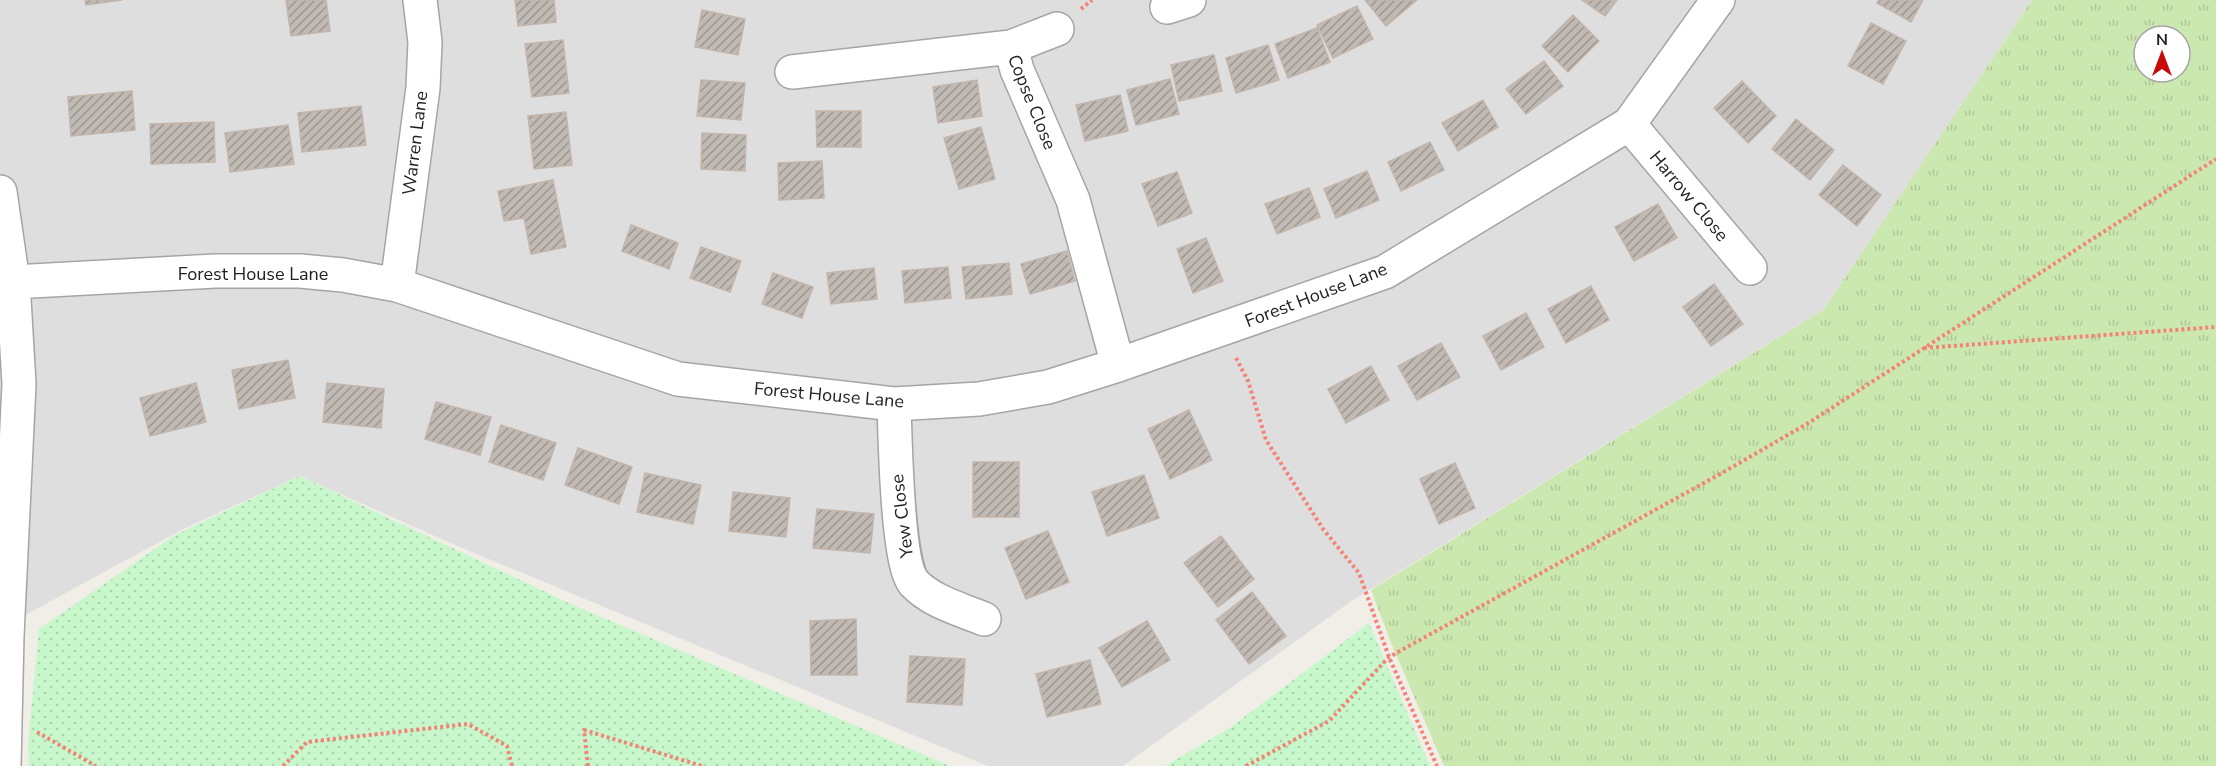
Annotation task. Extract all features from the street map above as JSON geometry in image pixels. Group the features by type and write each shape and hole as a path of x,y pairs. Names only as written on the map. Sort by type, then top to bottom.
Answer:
{"street":[{"name":"Warren Lane","path":"397,285 423,88 425,42 420,0"},
{"name":"Forest House Lane","path":"13,282 215,271 300,271 343,275 397,285 678,379 894,404 979,399 1048,387 1222,330 1385,272 1629,123 1718,0"},
{"path":"1011,47 1057,29"},
{"name":"Copse Close","path":"792,72 1011,47 1017,70 1072,200 1118,365"},
{"name":"Harrow Close","path":"1629,123 1750,268"},
{"path":"0,192 13,282 19,384 7,636 4,766"},
{"name":"Yew Close","path":"894,404 899,508 904,548 912,581 931,597 984,619"}],"path":[{"path":"1246,766 1329,721 1389,657 1732,468 1857,393 2216,159"},
{"path":"1923,348 2216,327"},
{"path":"1222,330 1248,381 1266,440 1323,529 1359,573 1389,657 1437,766"},
{"path":"283,766 307,742 468,724 507,746 512,766"},
{"path":"29,729 52,739 96,766"},
{"path":"588,766 584,730 702,766"}],"shaded area":[{"path":"0,0 2032,0 1823,310 1350,602 1123,766 988,766 462,548 300,476 185,528 18,619 0,621"}],"green space":[{"path":"2032,0 2216,0 2216,766 1444,766 1391,643 1371,590 1823,310"},
{"path":"300,476 571,604 950,766 29,766 28,743 39,629 175,535"},
{"path":"1369,623 1430,766 1165,766 1231,727"}],"building":[{"path":"85,0 122,0 86,5"},
{"path":"286,0 326,0 330,31 291,36"},
{"path":"515,0 554,0 556,22 518,26"},
{"path":"1365,0 1417,0 1386,26"},
{"path":"1582,0 1617,0 1605,16"},
{"path":"1879,0 1923,0 1911,22 1877,3"},
{"path":"1357,6 1373,39 1333,58 1317,25"},
{"path":"702,10 745,19 738,55 695,47"},
{"path":"1573,15 1599,41 1568,72 1542,46"},
{"path":"1871,23 1906,41 1883,84 1848,66"},
{"path":"1317,28 1330,62 1288,78 1275,44"},
{"path":"563,40 569,93 532,97 525,44"},
{"path":"1268,45 1279,80 1236,93 1226,58"},
{"path":"1214,55 1222,91 1179,101 1171,65"},
{"path":"1544,61 1563,86 1526,114 1506,89"},
{"path":"1170,79 1179,114 1136,125 1127,90"},
{"path":"701,80 745,83 741,120 697,116"},
{"path":"977,80 982,116 938,123 933,87"},
{"path":"1742,81 1776,116 1748,143 1714,108"},
{"path":"132,91 135,130 71,136 68,97"},
{"path":"1120,95 1128,131 1085,141 1076,105"},
{"path":"1483,100 1498,127 1458,151 1442,123"},
{"path":"361,106 366,145 302,152 298,113"},
{"path":"816,111 861,111 861,147 817,147"},
{"path":"566,112 572,165 534,169 528,116"},
{"path":"1796,119 1834,150 1810,180 1772,149"},
{"path":"214,122 215,162 151,164 150,124"},
{"path":"288,125 294,164 230,172 225,133"},
{"path":"981,127 995,179 959,189 944,138"},
{"path":"702,133 746,135 745,171 701,169"},
{"path":"1430,142 1444,170 1401,191 1388,162"},
{"path":"822,161 824,198 779,200 778,163"},
{"path":"1843,165 1881,195 1857,226 1819,195"},
{"path":"1367,171 1379,200 1336,218 1324,189"},
{"path":"1177,172 1192,213 1158,226 1142,184"},
{"path":"553,180 566,247 531,254 524,218 504,221 498,191"},
{"path":"1309,188 1320,217 1277,234 1265,204"},
{"path":"1658,204 1677,238 1634,261 1615,227"},
{"path":"631,225 678,243 669,269 622,251"},
{"path":"1206,238 1223,281 1193,293 1177,249"},
{"path":"701,247 741,261 730,292 690,278"},
{"path":"1067,251 1075,281 1030,294 1021,264"},
{"path":"1009,263 1012,294 966,299 962,267"},
{"path":"948,267 951,298 905,303 902,271"},
{"path":"874,268 877,299 831,304 827,273"},
{"path":"773,273 813,287 802,318 762,304"},
{"path":"1714,284 1743,324 1711,346 1683,307"},
{"path":"1591,286 1609,320 1566,343 1548,309"},
{"path":"1526,313 1544,347 1501,370 1483,336"},
{"path":"1441,343 1460,377 1417,400 1398,366"},
{"path":"288,360 295,398 239,409 232,370"},
{"path":"1371,366 1389,400 1346,423 1328,389"},
{"path":"196,383 206,422 150,436 140,398"},
{"path":"327,383 384,389 381,428 323,422"},
{"path":"436,402 491,417 480,455 425,439"},
{"path":"1189,410 1212,460 1170,479 1148,429"},
{"path":"501,425 556,443 543,480 489,462"},
{"path":"578,448 632,467 619,504 565,485"},
{"path":"973,462 1019,462 1019,517 973,517"},
{"path":"1455,463 1475,508 1439,524 1420,479"},
{"path":"645,473 701,485 693,524 637,512"},
{"path":"1144,475 1159,518 1107,536 1092,492"},
{"path":"733,492 790,498 786,537 729,531"},
{"path":"817,509 874,514 870,553 813,548"},
{"path":"1048,531 1069,582 1026,599 1005,548"},
{"path":"1221,536 1254,579 1218,607 1184,563"},
{"path":"1252,592 1286,636 1249,664 1216,620"},
{"path":"856,619 857,675 811,675 810,621"},
{"path":"1147,621 1170,660 1122,687 1099,648"},
{"path":"910,656 965,659 962,705 907,702"},
{"path":"1090,660 1101,704 1047,717 1036,674"}]}
